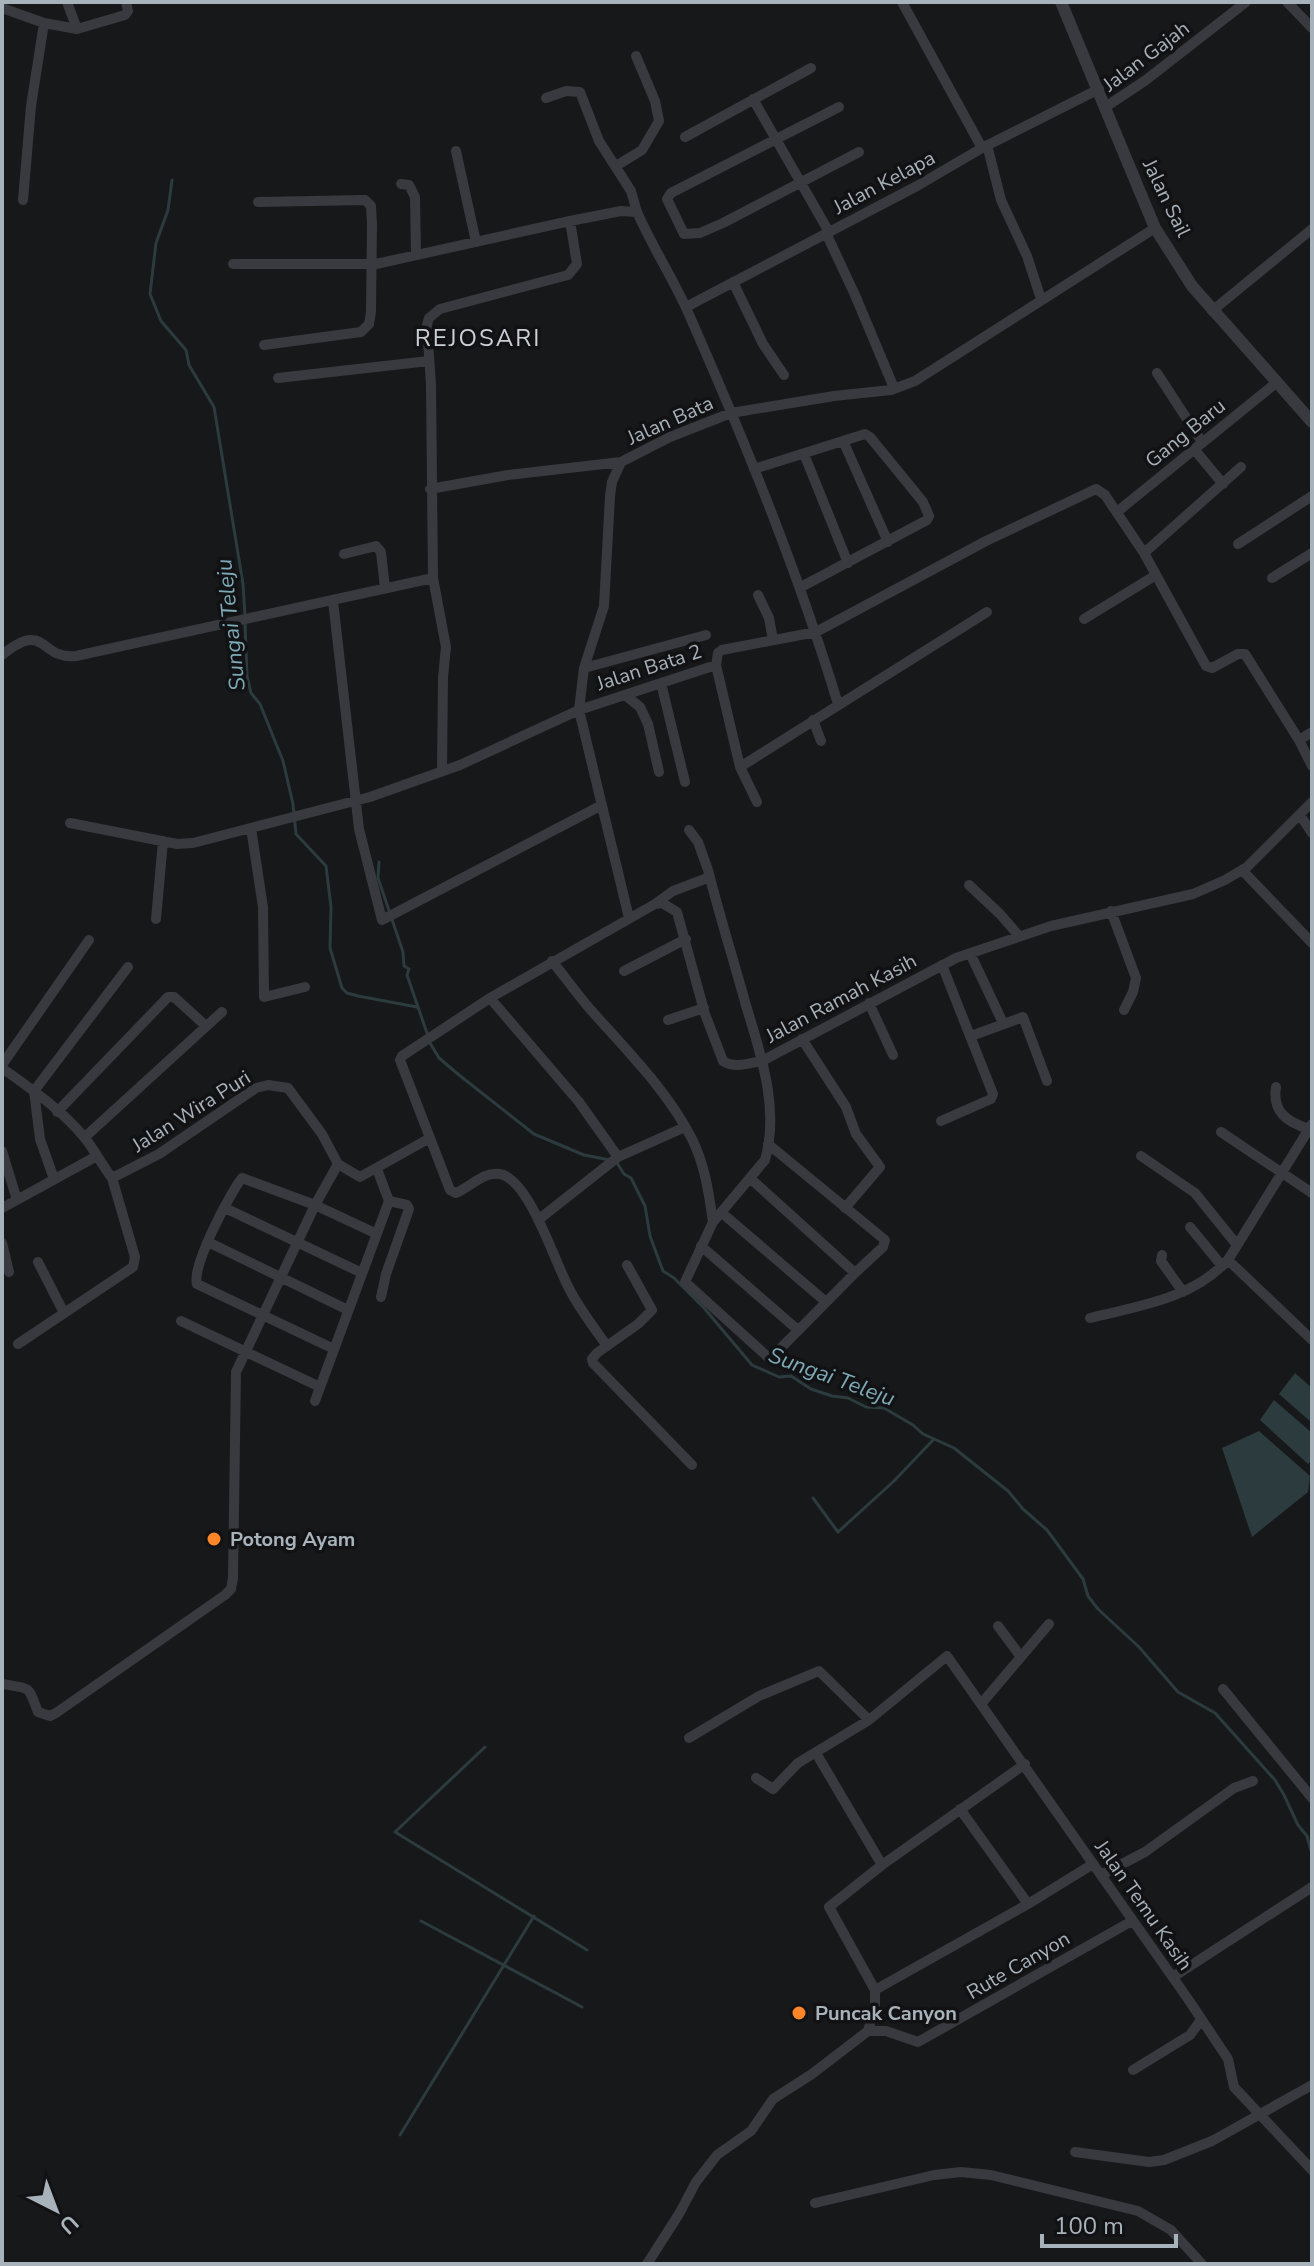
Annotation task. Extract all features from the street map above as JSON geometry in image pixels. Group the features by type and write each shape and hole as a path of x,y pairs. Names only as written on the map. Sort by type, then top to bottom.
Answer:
{"street":[{"path":"67,2 77,29"},
{"path":"2,8 44,23 77,29 125,15 128,9 126,2"},
{"path":"902,2 985,146 1001,200 1027,256 1041,299"},
{"name":"Jalan Sail","path":"1061,2 1155,228 1212,311 1312,422"},
{"name":"Jalan Gajah","path":"1104,108 1146,80 1245,2"},
{"path":"1287,2 1312,28"},
{"path":"23,200 31,106 44,23"},
{"path":"616,166 642,150 659,121 655,101 636,56"},
{"path":"685,137 811,68"},
{"name":"Jalan Kelapa","path":"686,307 917,186 985,146 1099,89"},
{"path":"546,98 566,91 579,91 599,141 631,191 637,212 686,307 754,469 801,587 838,704"},
{"path":"753,99 828,232 894,388"},
{"path":"839,107 671,193 667,199 684,234 691,234 711,229 859,152"},
{"path":"456,151 476,242"},
{"path":"401,184 409,185 415,197 416,255"},
{"path":"258,202 365,200 371,206 370,320 361,332 264,345"},
{"path":"233,264 371,264 621,211 637,212"},
{"path":"442,771 446,647 433,578 427,325 429,318 440,309 574,271 577,264 570,221"},
{"name":"Jalan Bata","path":"629,918 579,710 584,668 604,606 610,496 612,482 621,462 670,437 731,413 894,388 915,381 1155,228"},
{"path":"1212,311 1312,229"},
{"path":"733,282 763,344 784,375"},
{"path":"278,378 429,361"},
{"path":"1157,373 1223,484"},
{"name":"Gang Baru","path":"1117,512 1276,383"},
{"path":"754,469 865,434 928,510 927,520 801,587"},
{"path":"844,443 888,542"},
{"path":"804,454 848,563"},
{"path":"430,489 508,475 621,462"},
{"path":"1144,553 1241,467"},
{"name":"Jalan Bata 2","path":"70,823 177,844 193,843 357,800 442,771 579,710 716,665 718,653 722,650 816,632 986,541 1091,490 1101,490 1117,512"},
{"path":"1238,544 1312,496"},
{"path":"1117,512 1144,553 1206,666 1212,668 1238,654 1245,654 1312,766"},
{"path":"344,554 376,546 381,552 385,588"},
{"path":"1272,578 1312,553"},
{"path":"1084,619 1156,575"},
{"path":"2,655 18,642 29,639 68,657 433,578"},
{"path":"758,595 769,618 773,640"},
{"path":"333,601 359,829 381,919 385,920 602,805"},
{"path":"740,767 987,612"},
{"path":"584,668 706,635"},
{"path":"716,665 740,767 757,802"},
{"path":"661,683 685,782"},
{"path":"625,695 640,707 648,724 659,772"},
{"path":"813,720 821,741"},
{"path":"1299,740 1312,732"},
{"name":"Jalan Ramah Kasih","path":"655,904 662,903 677,912 704,1008 723,1061 732,1065 762,1061 970,953 1111,911 1193,894 1242,870 1312,802"},
{"path":"1300,815 1312,833"},
{"path":"251,828 263,907 264,997 305,987"},
{"path":"689,830 698,842 710,877 762,1061 769,1103 765,1160 713,1222 687,1274 687,1285 770,1359 886,1243 768,1144"},
{"path":"156,919 163,841"},
{"path":"1242,870 1312,943"},
{"path":"607,1346 572,1295 538,1220 514,1179 498,1173 481,1178 456,1193 450,1190 400,1060 442,1028 552,961 673,891 710,877"},
{"path":"969,885 1019,936"},
{"path":"1111,911 1136,978 1124,1010"},
{"path":"624,971 686,939"},
{"path":"18,1344 133,1267 136,1261 112,1178 95,1157 85,1137 2,1067 89,940"},
{"path":"970,953 1003,1023"},
{"path":"552,961 589,1008 638,1060 685,1127 708,1182 713,1222"},
{"path":"941,1121 993,1096 942,965"},
{"path":"54,1179 40,1139 34,1091 128,967"},
{"path":"57,1112 168,997 174,997 206,1026"},
{"path":"490,998 579,1102 614,1160"},
{"path":"869,1003 893,1055"},
{"path":"668,1020 704,1008"},
{"path":"85,1137 222,1012"},
{"path":"971,1036 1020,1016 1025,1018 1047,1081"},
{"path":"802,1039 846,1107 856,1134 880,1167 845,1208"},
{"name":"Jalan Wira Puri","path":"112,1178 159,1154 256,1088 268,1085 288,1088 322,1134 338,1164"},
{"path":"1090,1318 1170,1299 1212,1276 1225,1263 1310,1127 1289,1120 1279,1112 1275,1104 1276,1087"},
{"path":"538,1220 614,1160 685,1127"},
{"path":"1221,1132 1312,1193"},
{"path":"360,1177 430,1138"},
{"path":"2,1151 17,1200"},
{"path":"1141,1156 1195,1193 1237,1245"},
{"path":"2,1208 95,1157"},
{"path":"2,1684 26,1688 34,1695 38,1712 50,1716 231,1589 236,1372 315,1205 338,1164 409,1209 381,1297"},
{"path":"315,1401 377,1234 387,1195 377,1169"},
{"path":"334,1349 197,1284 195,1276 208,1242 242,1178 315,1205 377,1234"},
{"path":"751,1179 855,1273"},
{"path":"225,1208 362,1273"},
{"path":"722,1213 826,1302"},
{"path":"1190,1227 1225,1263 1312,1340"},
{"path":"208,1242 348,1310"},
{"path":"2,1243 9,1272"},
{"path":"701,1246 798,1330"},
{"path":"1162,1255 1161,1261 1183,1292"},
{"path":"38,1262 64,1313"},
{"path":"627,1265 652,1310 593,1357 593,1363 692,1465"},
{"path":"181,1321 320,1387"},
{"path":"981,1704 1049,1624"},
{"path":"998,1626 1021,1657"},
{"name":"Jalan Temu Kasih","path":"869,1720 947,1656 1228,2059 1234,2087 1312,2170"},
{"path":"689,1738 759,1696 819,1671 869,1720 798,1763 773,1789 756,1778"},
{"path":"1223,1689 1312,1798"},
{"path":"816,1753 882,1865"},
{"path":"647,2264 696,2182 717,2155 751,2131 773,2099 868,2031 875,2006 875,1990 829,1907 882,1865 1025,1764"},
{"path":"1101,1875 1145,1852 1234,1788 1253,1781"},
{"path":"960,1809 1028,1904"},
{"path":"875,1990 1093,1864"},
{"path":"1173,1977 1312,1887"},
{"name":"Rute Canyon","path":"868,2031 886,2031 918,2042 1132,1921"},
{"path":"1133,2070 1190,2035 1201,2020"},
{"path":"1075,2152 1149,2162 1164,2160 1212,2141 1312,2085"},
{"path":"815,2203 934,2175 961,2172 991,2175 1138,2211 1171,2230 1202,2264"}],"shaded area":[{"path":"1295,1373 1312,1388 1312,1423 1279,1394"},
{"path":"1274,1400 1312,1433 1312,1460 1308,1464 1260,1420"},
{"path":"1259,1431 1310,1476 1308,1492 1252,1537 1222,1448"}],"waterway":[{"name":"Sungai Teleju","path":"172,180 168,210 156,243 150,294 161,321 186,350 189,365 214,407 243,584 245,616"},
{"name":"Sungai Teleju","path":"245,623 247,676 251,693 260,704 283,761 296,834 326,866 331,907 330,948 342,988 358,996 417,1007"},
{"name":"Sungai Teleju","path":"379,862 378,878 428,1036"},
{"name":"Sungai Teleju","path":"430,1043 439,1058 534,1134 584,1155 610,1160"},
{"name":"Sungai Teleju","path":"617,1163 631,1178 645,1206 650,1236 663,1271 704,1308 752,1365 779,1377 791,1376 811,1389 832,1396 848,1398 866,1407 884,1408 923,1434 954,1448 1008,1491 1047,1530 1083,1579 1088,1596 1098,1609 1139,1647 1178,1692 1215,1713 1275,1780 1307,1836 1312,1854"},
{"path":"813,1498 838,1532 934,1439"},
{"path":"485,1747 395,1832 587,1950"},
{"path":"400,2135 534,1916"},
{"path":"421,1921 582,2007"}],"place":[{"name":"Potong Ayam","path":"214,1539"},
{"name":"Puncak Canyon","path":"799,2013"}],"district":[{"name":"REJOSARI","path":"478,338"}]}
